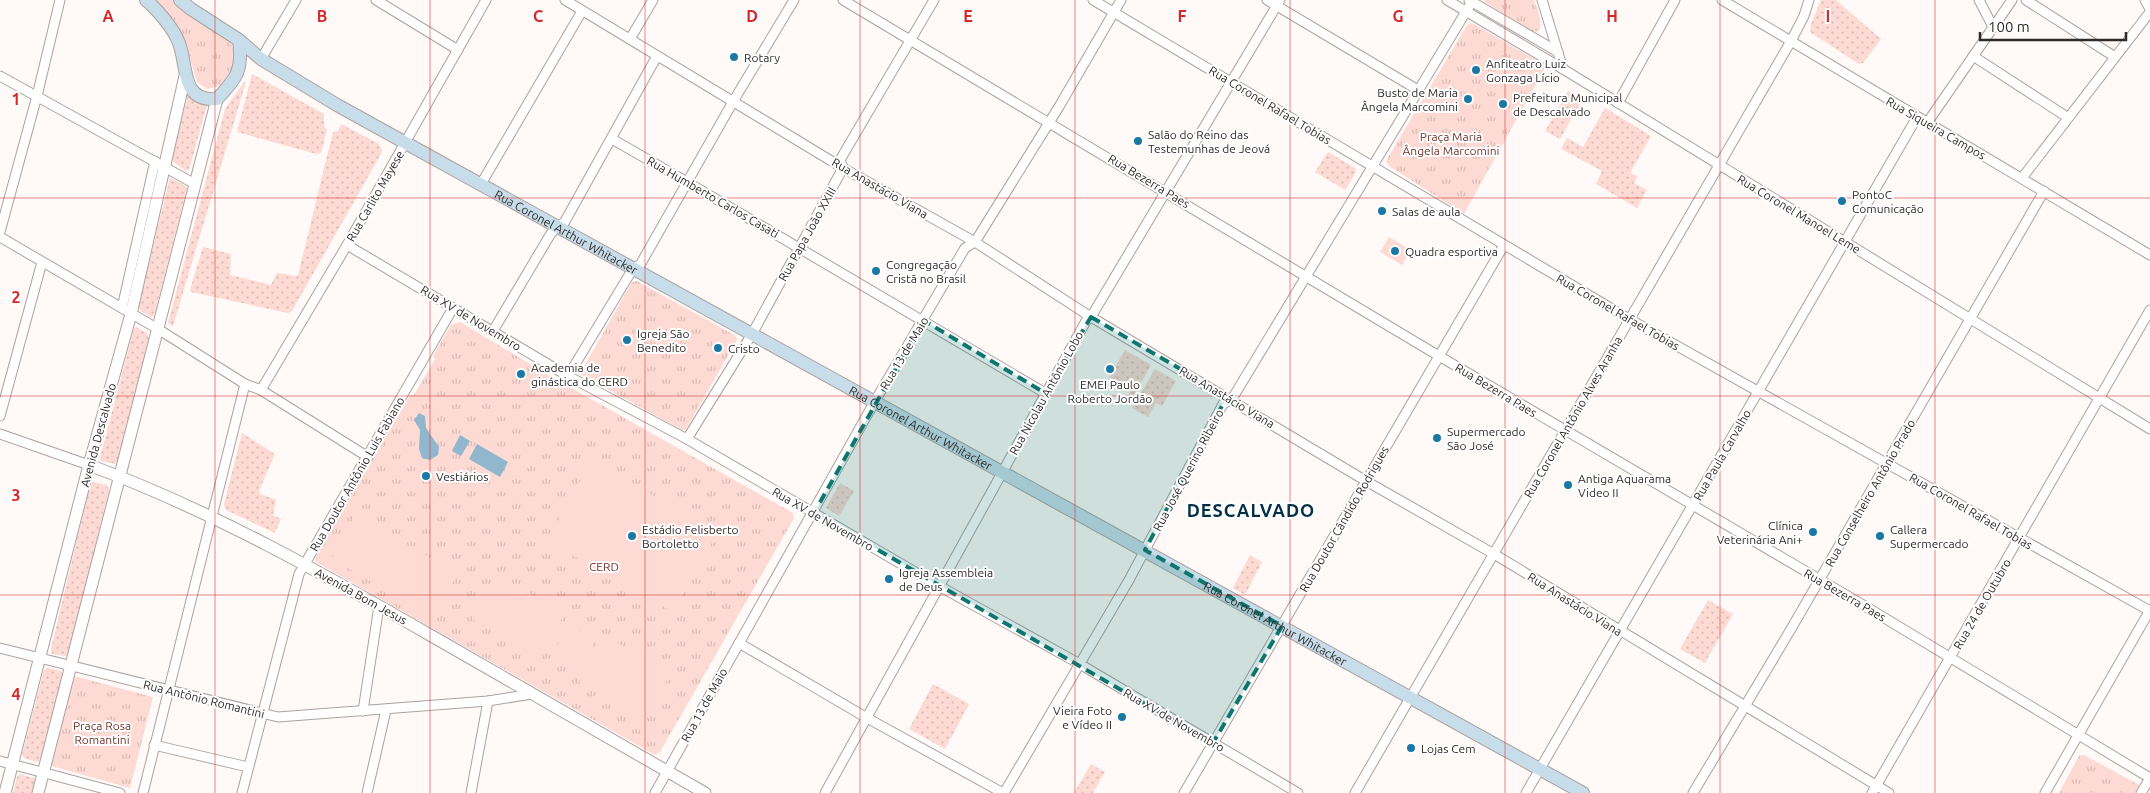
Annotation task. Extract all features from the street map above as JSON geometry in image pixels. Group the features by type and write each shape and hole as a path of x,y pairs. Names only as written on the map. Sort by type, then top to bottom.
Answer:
{"main road":[{"path":"146,0 159,12 179,41 185,76 192,91 198,96 217,99 236,76 241,63 239,40"},
{"name":"Rua Coronel Arthur Whitacker","path":"180,0 239,40 261,59 336,105 634,267 1583,793"},
{"path":"241,63 261,59"}],"street":[{"path":"0,232 37,96 60,0"},
{"path":"261,59 296,0"},
{"path":"376,0 458,50"},
{"name":"Rua Carlito Mayese","path":"261,390 406,143 486,0"},
{"name":"Rua Anastácio Viana","path":"565,0 734,100 843,168 975,242 1091,316 1366,481 1494,554 1619,632 1744,705 1874,789 1889,793"},
{"path":"630,38 653,0"},
{"path":"568,376 634,267 640,266 734,100 794,0"},
{"name":"Rua Bezerra Paes","path":"844,0 2150,778"},
{"name":"Rua Papa João XXIII","path":"687,439 752,334 843,168 840,160 934,0"},
{"name":"Rua Coronel Rafael Tobias","path":"1094,0 1504,245 1630,318 1758,392 2150,611"},
{"name":"Rua 13 de Maio","path":"655,793 814,514 875,401 965,248 975,242 1121,0"},
{"path":"1267,0 1278,3 1418,90"},
{"name":"Rua Coronel Manoel Leme","path":"1447,0 1564,69 2150,429"},
{"path":"1542,0 1564,69"},
{"path":"1618,103 1675,0"},
{"name":"Rua Siqueira Campos","path":"1722,0 1927,123 2044,190 2150,256"},
{"name":"Rua Coronel Antônio Alves Aranha","path":"1356,793 1792,41 1810,0"},
{"path":"1979,0 1993,27"},
{"path":"1927,123 2012,0"},
{"path":"2026,0 2115,57"},
{"path":"2022,178 2150,11 2145,0"},
{"path":"1472,1 1558,52"},
{"name":"Rua José Querino Ribeiro","path":"1003,793 1145,550 1223,404 1232,399 1308,276 1472,1"},
{"name":"Rua Nicolau Antônio Lobo","path":"825,793 1086,321 1091,316 1278,3"},
{"path":"481,184 582,11"},
{"path":"1529,48 1534,38"},
{"path":"493,330 557,226 564,223 657,56"},
{"path":"1974,56 2067,117"},
{"path":"0,76 195,184"},
{"name":"Avenida Descalvado","path":"5,793 127,311 160,164 185,76"},
{"path":"38,793 217,99"},
{"name":"Rua Paula Carvalho","path":"1526,793 1917,117"},
{"name":"Rua Humberto Carlos Casati","path":"612,139 1045,393"},
{"name":"Rua Conselheiro Antônio Prado","path":"1693,793 1819,581 2044,190"},
{"path":"0,237 158,329 245,384 261,390 368,457"},
{"name":"Rua XV de Novembro","path":"347,244 568,376 687,439 939,586 1078,663 1298,793"},
{"name":"Rua Doutor Cândido Rodrigues","path":"1184,793 1504,245"},
{"path":"0,416 42,262"},
{"name":"Rua Doutor Antônio Luis Fabiano","path":"242,793 299,574 453,308"},
{"name":"Rua 24 de Outubro","path":"1874,789 2020,539 2150,310"},
{"path":"143,793 245,384"},
{"name":"Avenida Bom Jesus","path":"0,434 120,476 211,516 379,606 705,793"},
{"path":"363,711 379,606"},
{"path":"2045,793 2150,611"},
{"path":"739,643 867,718 1003,793"},
{"name":"Rua Antônio Romantini","path":"0,648 278,717 488,701 532,694"},
{"path":"471,793 488,701"},
{"path":"367,793 386,710"},
{"path":"154,745 248,767"},
{"path":"0,761 120,793"},
{"path":"2141,793 2150,778"}],"highlighted area":[{"path":"1091,317 1232,399 1223,404 1145,550 1282,626 1213,743 814,513 923,320 1045,393"}],"green space":[{"path":"154,0 172,0 227,36 234,50 234,69 221,86 207,89 197,82 184,39"},
{"path":"1484,0 1534,0 1540,19 1539,31 1532,32"},
{"path":"1821,0 1836,0 1881,39 1863,63 1859,64 1810,32 1811,24"},
{"name":"Praça Maria Ângela Marcomini","path":"1472,23 1546,66 1464,214 1389,166 1386,161 1467,25"},
{"path":"252,74 324,114 324,126 327,130 321,153 316,154 237,132"},
{"path":"244,82 246,82 173,326 168,323 225,109"},
{"path":"1568,91 1582,100 1560,139 1545,131"},
{"path":"188,95 207,105 189,170 186,171 171,160"},
{"path":"1605,108 1651,136 1630,173 1637,176 1634,183 1647,190 1637,208 1596,184 1602,171 1561,149 1567,138 1583,147"},
{"path":"341,124 379,144 382,150 381,154 292,311 288,313 191,292 203,247 231,254 230,275 271,285 277,273 298,275 333,132 338,131"},
{"path":"1328,152 1355,168 1356,172 1345,190 1315,172"},
{"path":"170,178 187,188 154,316 151,317 138,307"},
{"name":"Quadra esportiva","path":"1389,237 1411,250 1402,265 1380,252"},
{"path":"637,281 736,336 737,340 686,429 682,430 580,374 632,282"},
{"name":"CERD","path":"460,322 550,376 793,513 794,518 660,752 655,755 316,562 315,558 410,395 414,395 435,359 433,356 451,325"},
{"path":"136,327 147,333 149,339 118,461 115,464 101,461 100,458 134,328"},
{"path":"1125,350 1151,365 1128,406 1123,403 1131,390 1109,377"},
{"path":"1155,369 1176,381 1162,406 1156,403 1148,417 1132,408"},
{"path":"242,433 275,454 259,491 261,494 276,500 273,515 281,519 275,533 226,510 224,504"},
{"name":"Estádio Felisberto Bortoletto","path":"591,461 718,532 673,612 547,541"},
{"path":"93,482 107,485 109,490 68,655 52,654 51,649 89,489"},
{"path":"840,483 854,491 839,516 826,508"},
{"path":"355,516 458,573 434,616 331,559"},
{"path":"1250,555 1262,562 1245,595 1233,588"},
{"path":"497,576 565,613 542,657 473,620"},
{"path":"1708,600 1733,614 1705,663 1680,649"},
{"path":"569,624 596,640 578,671 551,655"},
{"path":"605,636 671,672 645,719 579,682"},
{"path":"48,668 61,671 63,674 40,761 36,762 24,758 22,755 44,670"},
{"name":"Praça Rosa Romantini","path":"74,676 153,697 130,788 51,766"},
{"path":"933,684 969,704 945,749 909,729"},
{"path":"2084,755 2139,785 2135,793 2059,793 2079,756"},
{"path":"1091,764 1105,772 1093,793 1074,793"},
{"path":"20,774 34,778 36,781 33,793 13,793 17,777"}],"water":[{"path":"419,413 425,416 426,428 439,447 438,455 430,460 422,458 419,449 420,430 414,420"},
{"path":"460,435 470,441 461,456 452,451"},
{"path":"477,444 508,462 500,477 469,459"}],"place":[{"name":"Rotary","path":"734,57"},
{"name":"Anfiteatro Luiz Gonzaga Lício","path":"1476,70"},
{"name":"Busto de Maria Ângela Marcomini","path":"1468,99"},
{"name":"Prefeitura Municipal de Descalvado","path":"1503,104"},
{"name":"Salão do Reino das Testemunhas de Jeová","path":"1138,141"},
{"name":"PontoC Comunicação","path":"1842,201"},
{"name":"Salas de aula","path":"1382,211"},
{"name":"Quadra esportiva","path":"1395,251"},
{"name":"Congregação Cristã no Brasil","path":"876,271"},
{"name":"Igreja São Benedito","path":"627,340"},
{"name":"Cristo","path":"718,348"},
{"name":"EMEI Paulo Roberto Jordão","path":"1110,369"},
{"name":"Academia de ginástica do CERD","path":"521,374"},
{"name":"Supermercado São José","path":"1437,438"},
{"name":"Vestiários","path":"426,476"},
{"name":"Antiga Aquarama Video II","path":"1568,485"},
{"name":"Clínica Veterinária Ani+","path":"1813,532"},
{"name":"Estádio Felisberto Bortoletto","path":"632,536"},
{"name":"Callera Supermercado","path":"1880,536"},
{"name":"Igreja Assembleia de Deus","path":"889,579"},
{"name":"Vieira Foto e Vídeo II","path":"1122,717"},
{"name":"Lojas Cem","path":"1411,748"}],"district":[{"name":"DESCALVADO","path":"1251,510"}]}
